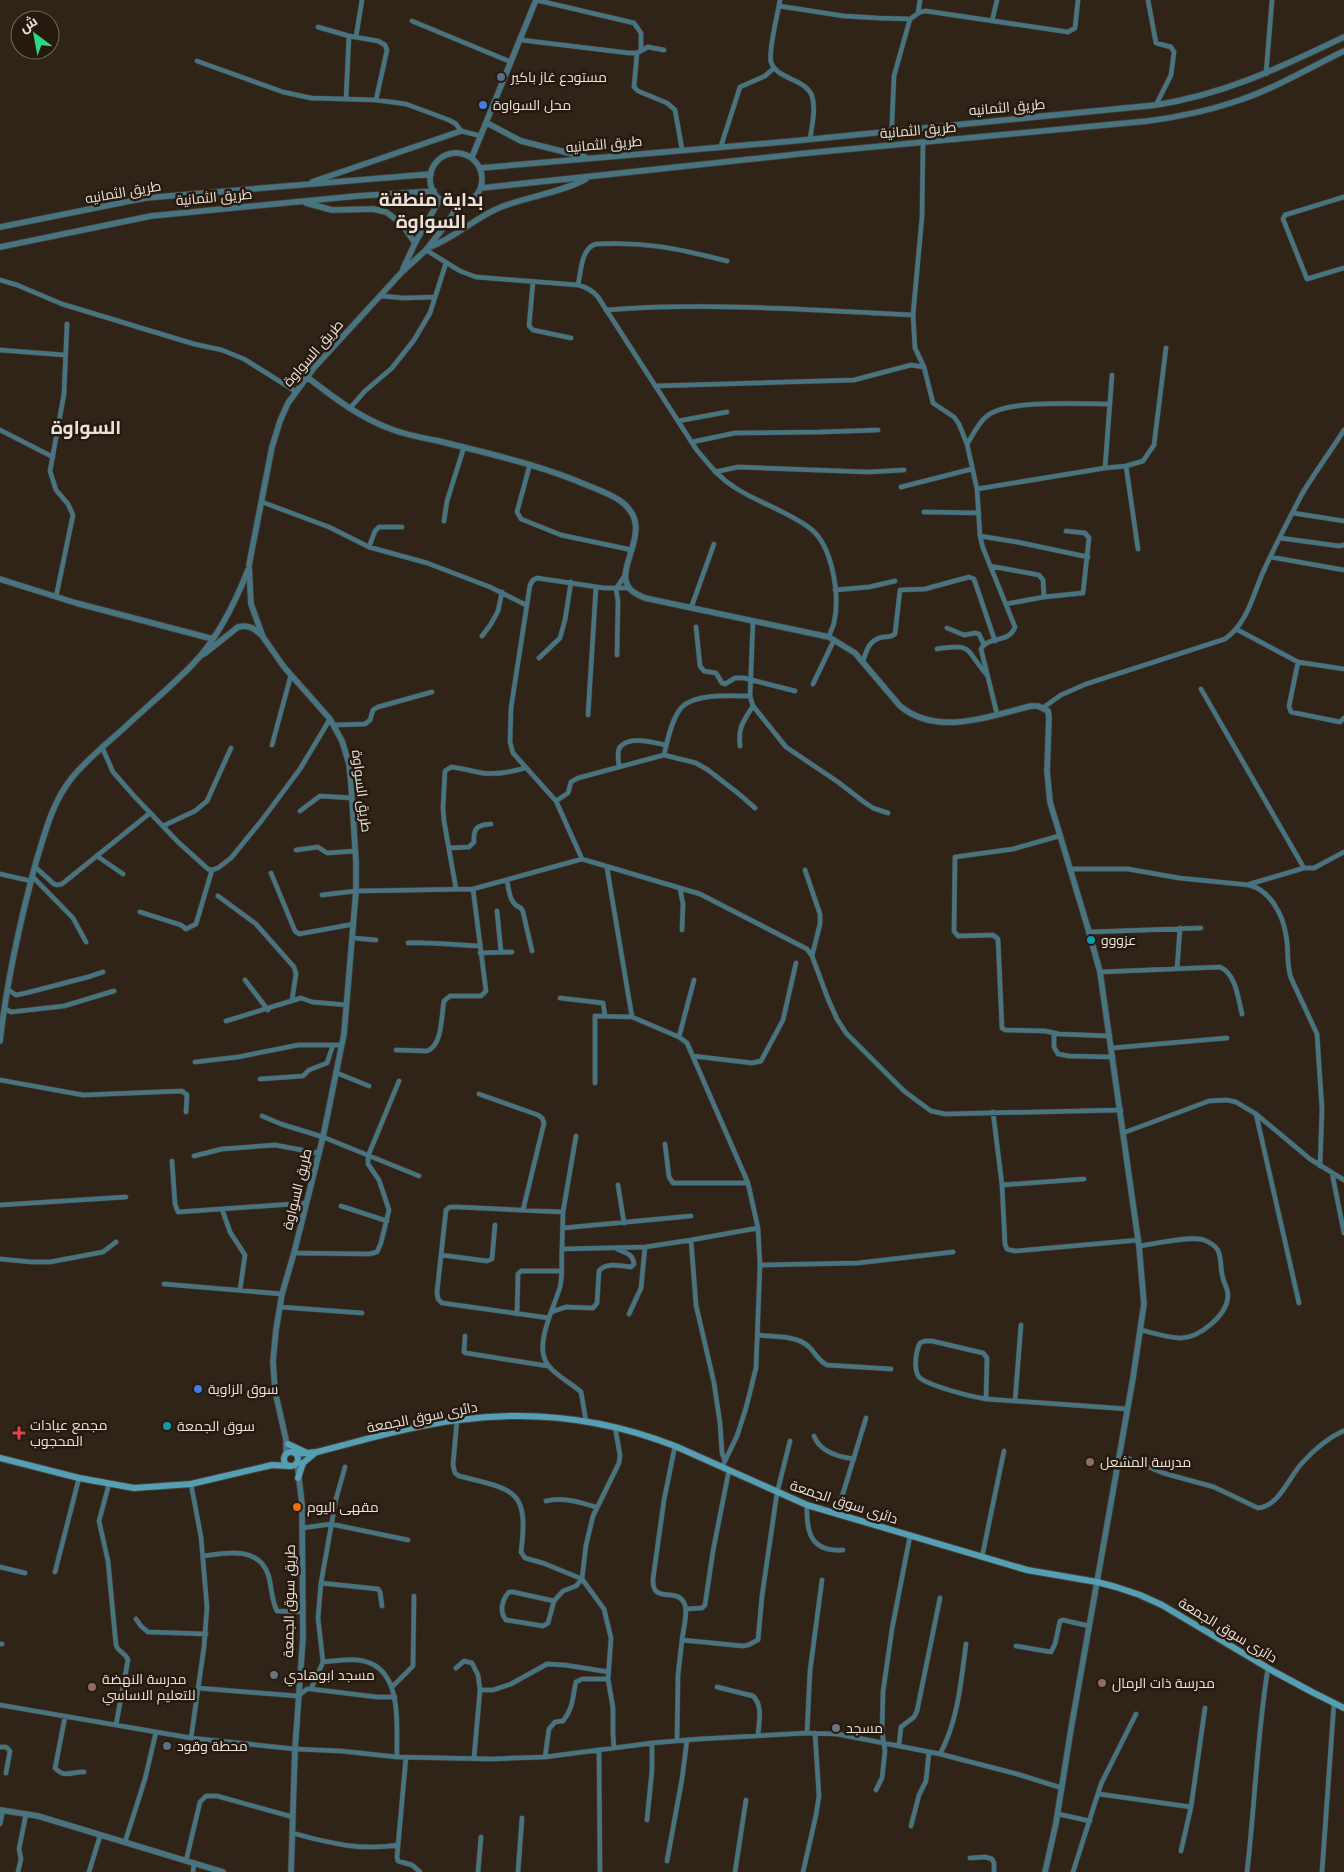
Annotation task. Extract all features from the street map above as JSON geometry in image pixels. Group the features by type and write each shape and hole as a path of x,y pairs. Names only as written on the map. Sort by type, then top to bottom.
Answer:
{"main road":[{"name":"دائرى سوق الجمعة","path":"294,1460 314,1452 457,1420 494,1416 527,1416 586,1421 615,1427 675,1446 725,1466 777,1493 807,1505 1028,1570 1097,1582 1152,1600 1268,1668 1344,1708"},
{"path":"287,1441 300,1450 314,1452"},
{"path":"298,1480 303,1463 314,1452"},
{"path":"286,1455 285,1462 294,1460"},
{"path":"286,1455 294,1460"},
{"path":"263,1466 286,1455"},
{"path":"0,1458 79,1478 134,1488 191,1484 294,1460"}],"street":[{"path":"356,37 362,0"},
{"path":"472,157 536,0 634,23 642,33 633,86 638,91 667,103 675,110 682,149"},
{"path":"780,0 771,60 774,68 781,74 803,85 811,94 813,107 810,139"},
{"path":"918,13 920,0"},
{"path":"992,21 997,0"},
{"path":"891,145 894,76 910,19 918,13 926,11 1068,32 1075,28 1078,0"},
{"path":"1148,0 1156,43 1171,48 1174,52 1171,75 1156,105"},
{"path":"1266,74 1272,0"},
{"path":"779,6 844,16 910,19"},
{"path":"412,21 512,62"},
{"path":"318,27 349,36 378,40 386,47 376,100"},
{"path":"346,99 349,36"},
{"name":"طريق الثمانيه","path":"480,168 810,139 1156,105 1199,97 1244,83 1344,37"},
{"path":"521,40 639,52 648,46 664,50"},
{"name":"طريق الثمانية","path":"481,188 891,145 1148,121 1187,115 1237,101 1344,50"},
{"path":"197,61 283,92 325,100 376,100 406,104 430,111 449,120 462,131"},
{"path":"721,146 740,88 765,76 774,68"},
{"path":"487,123 520,140 590,158"},
{"path":"303,186 462,131 481,136"},
{"path":"923,142 922,217 913,315 915,348 924,367 933,403 954,417 967,444 977,489 980,536 1015,627 1009,637 984,645 981,649 997,714"},
{"path":"459,153 472,157 480,168 482,174 481,188 472,199 458,205 445,202 434,191 431,174 436,163 446,155 459,153"},
{"name":"طريق الثمانيه","path":"0,228 145,198 431,174"},
{"path":"589,177 570,186 501,207 427,249 446,263 476,277 578,285 589,288 598,298 692,442 715,472 734,487 812,530 828,554 835,590 834,623 831,638 813,684"},
{"name":"طريق الثمانية","path":"0,247 151,216 357,196 434,191"},
{"path":"1344,197 1284,215 1283,219 1307,279 1344,268"},
{"path":"401,273 440,199"},
{"path":"301,202 332,210 373,209 386,212 401,223 415,244"},
{"name":"طريق السواوة","path":"287,1441 277,1406 274,1375 276,1330 282,1294 323,1137 342,1045 348,1005 353,938 356,851 346,751 335,725 274,656 265,640 252,604 249,565 272,447 280,421 295,391 401,273 427,249 448,222 458,205"},
{"path":"578,285 586,253 591,246 596,244 627,242 649,244 727,261"},
{"path":"350,408 405,353 428,318 446,263"},
{"path":"0,280 62,304 194,344 222,350 244,359 295,391"},
{"path":"533,282 529,326 533,330 571,338"},
{"path":"381,296 404,298 435,297"},
{"path":"606,310 655,306 913,315"},
{"path":"56,597 73,515 68,504 56,490 50,471 64,394 67,324"},
{"path":"977,489 1126,466 1143,461 1154,445 1166,348"},
{"path":"0,350 65,355"},
{"path":"655,386 854,380 911,364 924,367"},
{"path":"1105,468 1112,375"},
{"path":"307,377 350,408 391,429 530,464 578,481 624,503 635,521 636,536 626,574 616,589 618,601 617,656"},
{"path":"967,444 981,422 988,415 1009,407 1110,404"},
{"path":"678,421 727,412"},
{"path":"0,430 53,457"},
{"path":"692,442 735,433 878,430"},
{"path":"626,574 629,588 645,598 831,638 855,653 900,706 919,718 943,723 958,723 1031,706 1044,707 1061,694 1225,638 1236,629 1247,611 1292,513 1311,479 1344,430"},
{"path":"444,521 447,500 464,448"},
{"path":"530,464 517,512 521,519 561,535 632,550"},
{"path":"1126,466 1138,549"},
{"path":"715,472 738,467 868,472 904,470"},
{"path":"901,487 972,469"},
{"path":"262,502 329,527 369,547 427,563 502,592 526,605"},
{"path":"924,512 979,513"},
{"path":"1292,513 1344,521"},
{"path":"369,547 379,527 402,527"},
{"path":"1006,604 1044,597 1084,593 1089,538 1085,533 1066,530"},
{"path":"980,536 1088,557"},
{"path":"1280,538 1339,546 1344,545"},
{"path":"691,608 714,544"},
{"path":"1271,557 1344,570"},
{"path":"193,664 213,639 231,608 249,565"},
{"path":"990,566 1039,575 1043,580 1044,597"},
{"path":"863,661 872,641 895,634 900,590 925,589 969,577 974,579 995,641"},
{"path":"0,579 56,597 213,639"},
{"path":"582,860 556,801 513,753 510,742 511,708 526,605 532,580 543,579 571,582 616,589 629,588"},
{"path":"835,590 869,587 895,581"},
{"path":"539,658 560,638 571,582"},
{"path":"588,715 596,587"},
{"path":"482,636 492,624 498,611 502,592"},
{"path":"753,621 750,696 753,706 786,747 873,808 888,813"},
{"path":"0,1040 7,989 35,867 50,818 62,792 85,762 193,664 238,627 251,627 265,640"},
{"path":"696,627 700,666 704,671 716,672 722,683 725,684 735,678 751,679 795,691"},
{"path":"947,628 964,635 979,634 984,645"},
{"path":"1236,629 1298,662 1344,669"},
{"path":"937,649 957,646 966,648 988,676"},
{"path":"1298,662 1289,706 1291,712 1340,722 1344,718"},
{"path":"272,745 291,674"},
{"path":"1201,689 1304,868"},
{"path":"335,725 365,724 370,720 373,710 378,707 432,692"},
{"path":"664,755 672,726 680,710 688,702 709,697 750,696"},
{"path":"740,746 740,726 753,706"},
{"path":"1044,707 1048,711 1049,717 1047,771 1050,802 1090,932 1100,972 1121,1110 1144,1291 1141,1330 1128,1409 1058,1814 1045,1872"},
{"path":"212,870 218,868 231,858 262,820 300,769 330,719"},
{"path":"619,767 618,752 620,747 628,742 640,740 666,745"},
{"path":"102,747 113,772 163,826 212,870"},
{"path":"163,826 195,811 207,801 231,748"},
{"path":"556,801 568,793 569,786 574,780 664,755 696,763 740,794 755,808"},
{"path":"456,889 443,808 445,772 451,767 465,768 483,773 508,773 525,768"},
{"path":"300,811 320,796 352,798"},
{"path":"35,867 57,885 62,884 150,813"},
{"path":"449,848 468,848 474,842 473,834 476,828 491,824"},
{"path":"1059,836 1013,849 958,856 953,861 954,931 956,935 993,935 998,939 1002,1028 1005,1030 1110,1036"},
{"path":"296,850 318,847 327,852 356,851"},
{"path":"1249,885 1304,868 1314,868 1344,852"},
{"path":"97,856 123,874"},
{"path":"322,895 356,891 472,889 582,860 700,894 807,949 812,956 837,1019 846,1033 904,1091 931,1110 938,1113 1121,1110"},
{"path":"607,868 632,1017"},
{"path":"1070,869 1128,869 1179,878 1249,885 1256,886 1269,896 1279,914 1287,936 1288,970 1317,1034 1322,1109 1320,1166"},
{"path":"140,912 181,925 186,929 191,928 196,924 212,870"},
{"path":"805,870 820,914 820,924 812,956"},
{"path":"271,873 299,934 354,924"},
{"path":"0,874 32,879 73,918 86,942"},
{"path":"506,880 512,902 515,906 521,908 523,912 532,951"},
{"path":"680,888 683,904 682,930"},
{"path":"396,1050 426,1051 431,1049 438,1041 446,998 450,996 481,996 486,991 472,889"},
{"path":"218,896 256,924 294,967 296,974 292,1000"},
{"path":"497,912 501,952"},
{"path":"1177,969 1180,928"},
{"path":"1090,932 1201,928"},
{"path":"353,938 376,940"},
{"path":"408,943 430,942 480,946"},
{"path":"480,953 512,952"},
{"path":"693,1056 752,1063 761,1061 783,1020 796,963"},
{"path":"1100,972 1220,967 1225,969 1232,977 1242,1014"},
{"path":"7,989 16,995 88,978 103,972"},
{"path":"245,980 268,1010"},
{"path":"679,1037 694,980"},
{"path":"4,1008 11,1012 64,1006 114,991"},
{"path":"226,1021 268,1010 301,998 312,1002 348,1005"},
{"path":"560,998 603,1003 605,1016"},
{"path":"595,1083 595,1016 632,1017 679,1037 686,1043 748,1183 758,1228 760,1265 756,1368 746,1408 725,1466 706,1604 702,1608 686,1609"},
{"path":"1054,1033 1054,1047 1058,1054 1113,1057"},
{"path":"1112,1048 1227,1038"},
{"path":"195,1062 238,1057 298,1045 342,1045"},
{"path":"260,1079 304,1076 309,1070 327,1063 333,1045"},
{"path":"336,1073 368,1086"},
{"path":"0,1080 83,1095 182,1091 187,1095 186,1112"},
{"path":"294,1253 369,1254 377,1252 389,1210 379,1180 368,1164 368,1156 399,1081"},
{"path":"479,1094 538,1115 544,1123 523,1210"},
{"path":"1124,1133 1210,1101 1227,1100 1236,1102 1256,1114 1296,1149 1344,1180"},
{"path":"993,1112 1002,1185 1005,1244 1010,1251 1195,1238 1211,1243 1220,1256 1222,1277 1228,1295 1225,1308 1208,1326 1187,1337 1179,1338 1141,1330"},
{"path":"1256,1114 1299,1303"},
{"path":"262,1116 280,1124 323,1137 419,1176"},
{"path":"576,1136 564,1212 560,1286 549,1318 542,1348 543,1357 548,1366 581,1392 586,1421"},
{"path":"665,1144 669,1177 673,1183 748,1183"},
{"path":"194,1156 222,1149 275,1145 318,1153"},
{"path":"172,1161 174,1204 178,1212 306,1203"},
{"path":"1332,1173 1344,1233"},
{"path":"1002,1185 1084,1180"},
{"path":"618,1184 624,1223"},
{"path":"0,1205 126,1197"},
{"path":"341,1206 387,1221"},
{"path":"549,1318 442,1303 438,1299 436,1292 446,1210 450,1207 564,1212"},
{"path":"222,1210 230,1232 245,1255 240,1290"},
{"path":"563,1228 691,1216"},
{"path":"441,1255 487,1261 492,1259 495,1225"},
{"path":"562,1249 575,1247 617,1249 645,1247 758,1228"},
{"path":"691,1240 696,1305 714,1382 725,1466"},
{"path":"0,1259 32,1262 59,1260 103,1252 116,1242"},
{"path":"629,1314 641,1288 645,1247"},
{"path":"551,1312 566,1307 593,1308 596,1306 599,1271 601,1268 607,1266 631,1267 634,1264 631,1255 617,1249"},
{"path":"760,1265 858,1263 953,1252"},
{"path":"516,1314 518,1274 521,1271 561,1271"},
{"path":"164,1284 282,1294"},
{"path":"280,1307 362,1313"},
{"path":"1015,1401 1021,1325"},
{"path":"758,1335 803,1342 827,1366 891,1369"},
{"path":"465,1336 464,1352 466,1353 548,1366"},
{"path":"986,1399 986,1358 983,1353 932,1341 920,1343 916,1368 919,1377 926,1382 986,1399 1128,1409"},
{"path":"837,1513 866,1418"},
{"path":"457,1420 453,1465 455,1472 459,1476 496,1485 510,1491 516,1497 522,1510 524,1525 522,1556 582,1579 604,1608 611,1638 608,1679 613,1708 614,1748"},
{"path":"554,1601 509,1592 503,1600 502,1613 506,1620 543,1626 548,1623 554,1601 563,1591 576,1586 582,1579 586,1545 596,1507 619,1463 620,1455 615,1427"},
{"path":"1120,1455 1163,1473 1214,1486 1258,1508 1272,1502 1303,1462 1331,1438 1343,1431"},
{"path":"814,1436 817,1444 826,1451 842,1458 854,1459"},
{"path":"286,1455 287,1441"},
{"path":"287,1441 294,1460 298,1480"},
{"path":"682,1640 743,1646 755,1643 758,1640 762,1596 777,1493 790,1441"},
{"path":"675,1446 664,1500 652,1586 656,1592 681,1598 686,1609 678,1675 677,1741"},
{"path":"982,1557 1004,1451"},
{"path":"311,1689 323,1662 318,1618 321,1584 340,1480 345,1467"},
{"path":"56,1572 79,1478"},
{"name":"طريق سوق الجمعة","path":"291,1872 295,1749 302,1653 302,1504 298,1480"},
{"path":"109,1484 99,1521 109,1566 116,1645 118,1650 128,1660 116,1725"},
{"path":"191,1484 203,1556 207,1607 206,1634 191,1738"},
{"path":"546,1501 557,1498 567,1499 596,1507"},
{"path":"807,1505 806,1524 809,1535 817,1544 829,1551 843,1550"},
{"path":"302,1528 331,1524 408,1540"},
{"path":"876,1790 882,1778 885,1744 882,1732 883,1692 892,1629 910,1536"},
{"path":"203,1556 241,1553 261,1561 268,1574 277,1611 302,1612"},
{"path":"0,1567 26,1573"},
{"path":"807,1733 810,1671 822,1580"},
{"path":"321,1584 378,1589 382,1606"},
{"path":"392,1687 410,1671 414,1661 414,1596"},
{"path":"900,1745 901,1726 914,1717 917,1711 940,1598"},
{"path":"136,1619 143,1629 148,1632 206,1634"},
{"path":"1016,1646 1051,1652 1055,1644 1060,1621 1089,1626"},
{"path":"940,1754 947,1742 954,1719 966,1644"},
{"path":"323,1662 359,1660 372,1664 382,1671 392,1687 395,1697 397,1757"},
{"path":"456,1668 464,1660 472,1663 478,1675 480,1690 474,1758"},
{"path":"480,1690 493,1690 511,1684 547,1664 565,1664 608,1672"},
{"path":"1247,1872 1256,1797 1260,1721 1268,1668"},
{"path":"545,1757 549,1730 555,1722 563,1721 573,1705 576,1682 582,1679 608,1679"},
{"path":"717,1687 753,1696 757,1699 759,1704 758,1735"},
{"path":"198,1688 298,1696 307,1689 311,1689 395,1697"},
{"path":"1322,1872 1334,1703"},
{"path":"0,1704 191,1738 397,1757 545,1757 652,1743 815,1733 900,1745 1017,1774 1062,1788"},
{"path":"1181,1851 1191,1808 1205,1708"},
{"path":"1074,1872 1107,1772 1136,1714"},
{"path":"65,1717 55,1768 67,1776 84,1772"},
{"path":"125,1842 156,1732"},
{"path":"803,1872 816,1815 818,1796 815,1733"},
{"path":"667,1861 687,1740"},
{"path":"647,1820 652,1770 652,1743"},
{"path":"0,1746 6,1747 10,1751 6,1773"},
{"path":"599,1750 600,1872"},
{"path":"910,1826 919,1795 926,1781 929,1752"},
{"path":"406,1757 398,1861 412,1865 420,1872"},
{"path":"1099,1794 1191,1808"},
{"path":"186,1861 200,1802 206,1796 217,1796 293,1817"},
{"path":"735,1872 746,1800"},
{"path":"0,1824 2,1810 26,1814 223,1872"},
{"path":"18,1872 22,1858 19,1849 26,1814"},
{"path":"1058,1814 1090,1821"},
{"path":"518,1872 522,1818"},
{"path":"292,1833 342,1846 365,1848 398,1845"},
{"path":"89,1872 100,1836"},
{"path":"478,1872 482,1837"},
{"path":"970,1858 985,1857 992,1859 994,1872"},
{"path":"192,1872 194,1864"}],"place":[{"name":"مستودع غاز باكير","path":"501,77"},
{"name":"محل السواوة","path":"483,105"},
{"name":"عزووو","path":"1091,940"},
{"name":"سوق الزاوية","path":"198,1389"},
{"name":"سوق الجمعة","path":"167,1426"},
{"name":"مجمع عيادات المحجوب","path":"19,1433"},
{"name":"مدرسة المشعل","path":"1090,1462"},
{"name":"مقهى اليوم","path":"297,1507"},
{"name":"مسجد ابوهادي","path":"274,1675"},
{"name":"مدرسة ذات الرمال","path":"1102,1683"},
{"name":"مدرسة النهضة للتعليم الاساسي","path":"92,1687"},
{"name":"مسجد","path":"836,1728"},
{"name":"محطة وقود","path":"167,1746"}],"district":[{"name":"بداية منطقة السواوة","path":"431,210"},
{"name":"السواوة","path":"86,427"}]}
